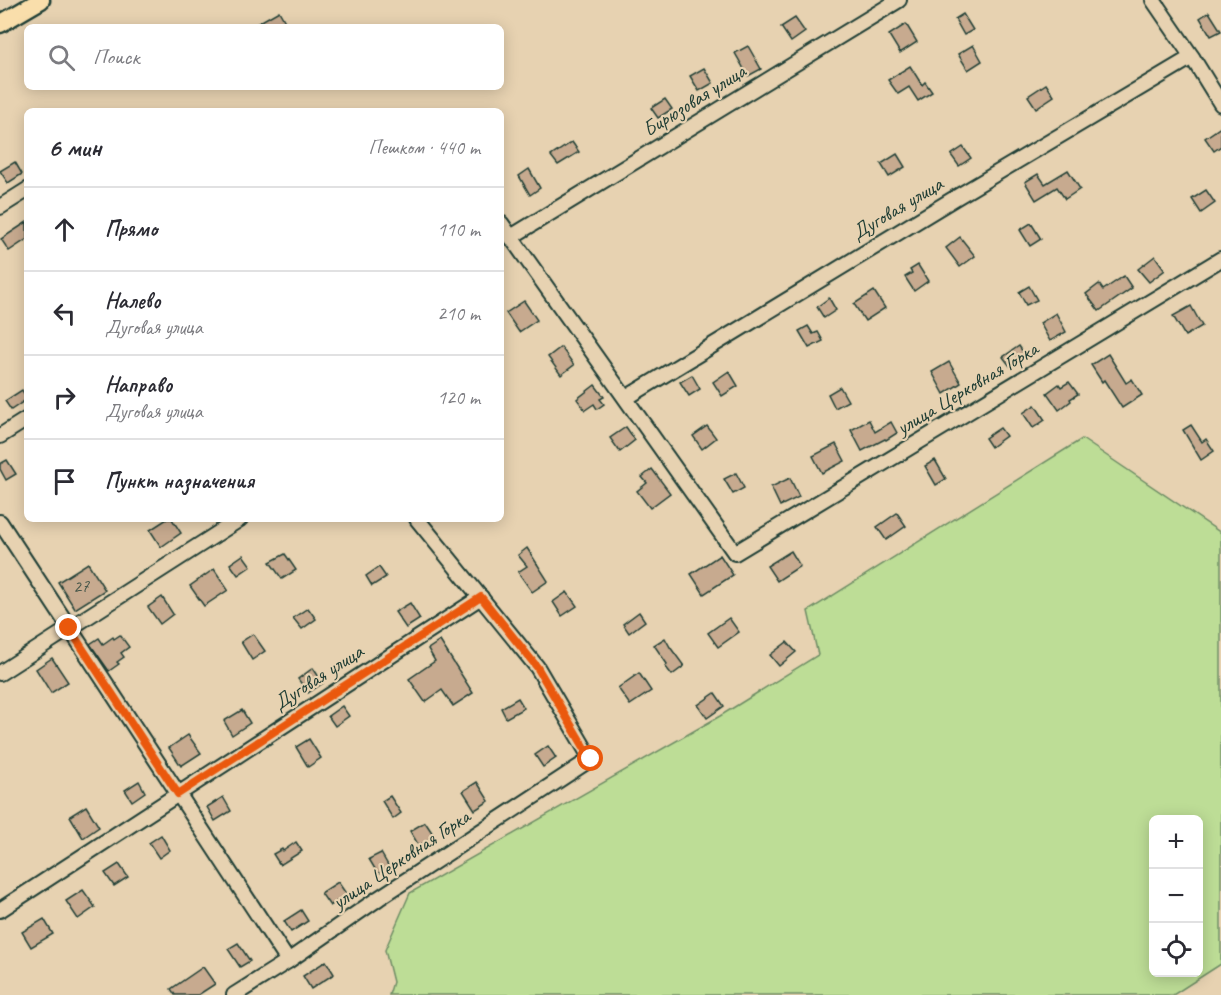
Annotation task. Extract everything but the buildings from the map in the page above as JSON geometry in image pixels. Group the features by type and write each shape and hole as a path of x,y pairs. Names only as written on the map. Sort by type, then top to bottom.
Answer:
{"main road":[{"path":"0,24 41,0"}],"street":[{"name":"Бирюзовая улица","path":"511,237 899,0"},
{"path":"1153,0 1221,104"},
{"name":"Дуговая улица","path":"626,398 1192,57"},
{"path":"0,207 24,192"},
{"path":"504,227 626,398"},
{"name":"улица Церковная Горка","path":"626,398 735,553 1221,259"},
{"path":"0,436 24,421"},
{"path":"0,522 288,961"},
{"path":"0,673 235,522"},
{"path":"419,522 481,597"},
{"name":"Дуговая улица","path":"0,910 481,597"},
{"name":"улица Церковная Горка","path":"234,995 591,759 537,667 481,597"}],"green space":[{"path":"1082,439 1221,533 1221,964 1203,976 1203,815 1149,815 1149,977 1201,977 1173,995 389,995 393,982 385,950 410,893 720,716 818,655 808,611"}],"route":[{"path":"69,628 178,794 481,597 537,667 591,759"}]}
